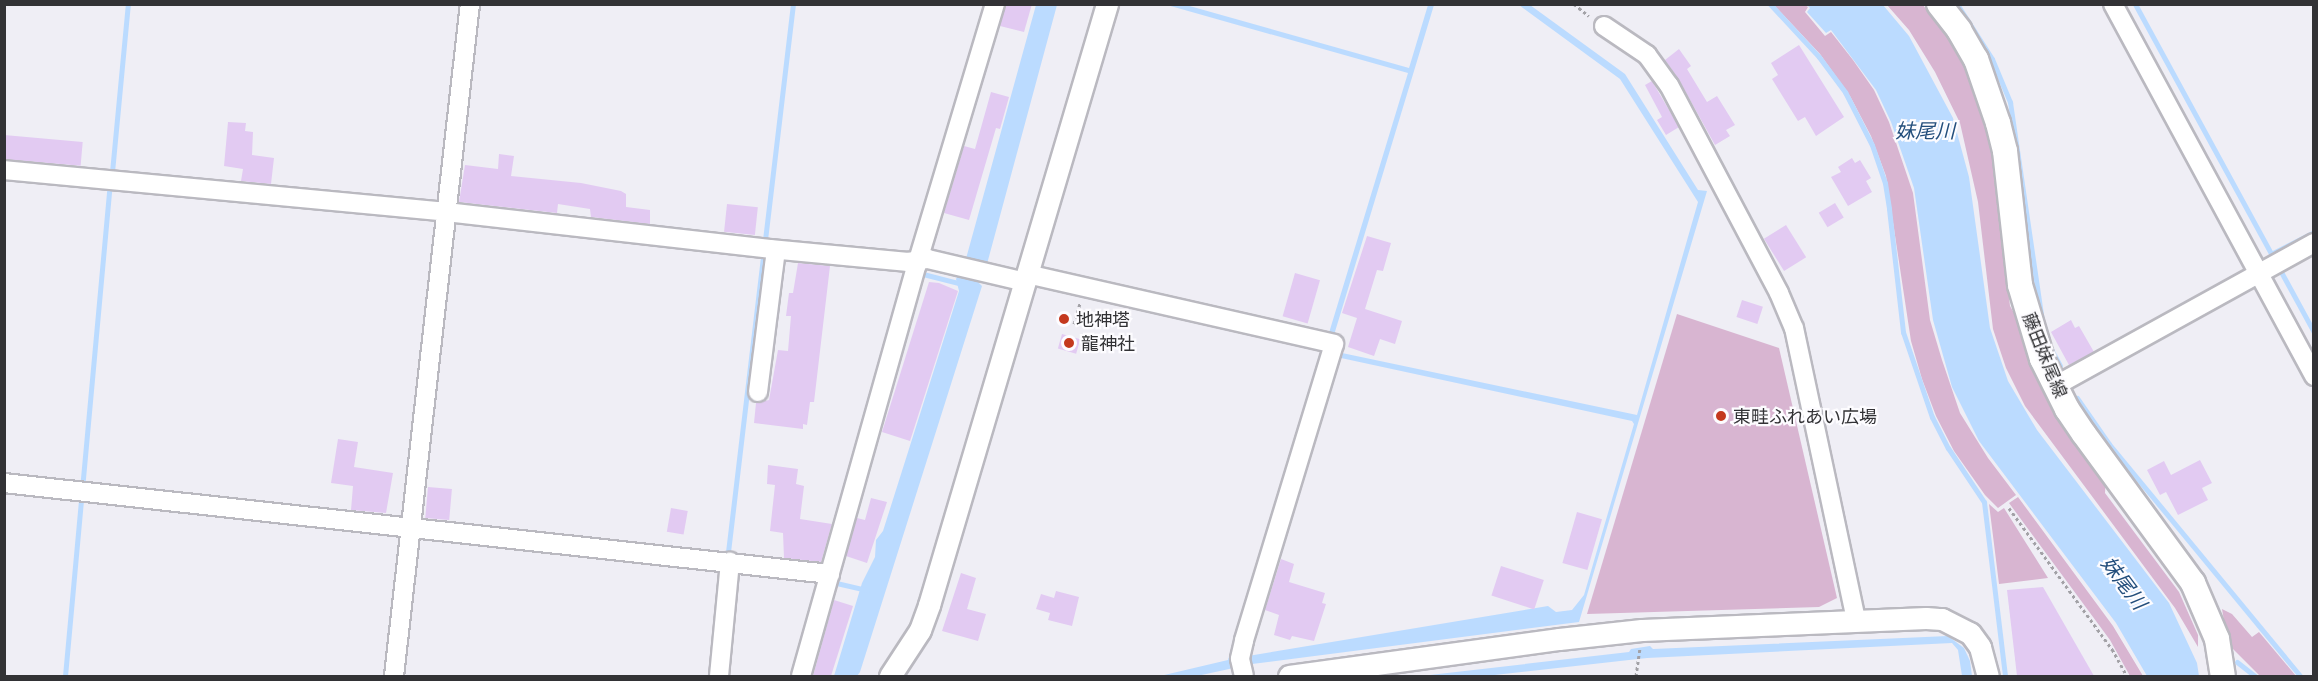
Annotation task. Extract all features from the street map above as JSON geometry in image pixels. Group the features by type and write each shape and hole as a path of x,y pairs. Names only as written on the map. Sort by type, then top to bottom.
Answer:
{"main road":[{"name":"藤田妹尾線","path":"1939,4 1959,30 1976,59 1989,90 2005,151 2017,264 2025,308 2042,359 2055,387 2084,434 2193,583 2217,639 2223,676"}],"street":[{"path":"394,676 470,4"},
{"path":"801,676 915,268 994,4"},
{"path":"890,676 915,640 929,605 1107,4"},
{"path":"2113,4 2270,266 2313,376"},
{"path":"1604,26 1647,55 1669,85 1779,293 1794,328 1856,620"},
{"path":"4,170 445,219 771,252 908,262 915,268"},
{"path":"2055,387 2313,243"},
{"path":"758,393 771,252"},
{"path":"915,268 928,258 974,271 1026,278 1330,347 1241,668"},
{"path":"4,483 828,580"},
{"path":"719,676 730,567"},
{"path":"1289,676 1433,655 1631,632 1926,618 1942,619 1970,633 1980,647 1988,676"}],"path":[{"path":"1074,324 1080,303"},
{"path":"2009,508 2112,649 2127,676"},
{"path":"1636,676 1640,648"}],"shaded area":[{"path":"1774,5 1805,5 1808,7 1805,12 1825,36 1831,32 1853,60 1874,90 1889,122 1913,193 1930,320 1960,413 1988,458 2016,495 1998,508 1985,495 1954,451 1936,416 1922,379 1911,341 1886,176 1871,136 1850,96 1820,54"},
{"path":"1887,5 1923,5 1970,69 1995,153 2008,252 2006,272 2010,306 2106,475 2105,493 2179,592 2198,635 2198,647 2175,608 2025,406 2006,368 1993,329 1978,202 1960,123 1935,72 1909,30"},
{"name":"東畦ふれあい広場","path":"1677,314 1779,348 1837,598 1819,607 1587,614"},
{"path":"2018,497 2113,626 2143,676 2130,676 2110,640 2009,503"},
{"path":"1989,504 1998,512 2004,508 2048,578 1999,584"},
{"path":"2222,609 2232,614 2252,637 2259,632 2296,676 2260,676 2228,644"}],"water":[{"path":"1036,5 1057,5 987,264 979,267 976,280 982,286 860,672 857,676 834,676 862,583 875,557 876,540 883,531 959,291 956,279 958,275 961,276"},
{"path":"1167,5 1186,5 1409,68 1428,5 1434,5 1331,345 1342,353 1637,415 1698,202 1620,79 1519,5 1530,5 1625,74 1698,190 1707,191 1579,622 1252,664 1197,676 1160,676 1228,660 1323,352 1044,288 1044,282 1325,346 1408,73","holes":["1335,352 1341,358 1632,421 1634,424 1584,595 1572,610 1556,612 1548,606 1236,658"]},
{"name":"妹尾川","path":"1807,5 1883,5 1909,36 1953,118 1969,177 1990,328 2008,381 2037,430 2169,603 2197,663 2199,676 2147,676 2116,623 1979,441 1952,387 1933,320 1914,188 1891,122 1876,90 1831,30 1826,33 1807,12 1810,8"},
{"path":"1948,636 1964,648 1970,661 1972,676 1962,676 1958,650 1952,643 1647,658 1486,676 1421,676 1629,652 1631,649 1650,646 1653,649"}],"building":[{"path":"1006,4 1032,4 1024,32 1000,26"},
{"path":"1799,45 1844,117 1816,136 1805,117 1798,121 1772,79 1778,75 1771,63"},
{"path":"1679,49 1691,66 1687,69 1707,102 1717,96 1735,125 1726,130 1730,136 1715,145 1679,80 1665,60"},
{"path":"1652,81 1679,127 1666,135 1657,120 1662,117 1645,85"},
{"path":"991,92 1009,97 1000,129 996,128 969,220 944,213 964,146 975,149"},
{"path":"228,122 246,123 245,131 253,132 252,155 274,158 271,184 241,181 243,169 224,166"},
{"path":"4,135 83,142 81,166 4,159"},
{"path":"499,154 514,156 511,176 581,183 621,191 626,194 626,207 650,210 650,224 591,217 590,209 558,204 557,213 459,202 465,165 498,169"},
{"path":"1852,158 1855,163 1860,160 1871,178 1866,181 1872,192 1848,206 1831,177 1841,172 1838,167"},
{"path":"1835,203 1844,218 1827,227 1819,213"},
{"path":"727,204 758,207 755,235 724,232"},
{"path":"1786,225 1806,257 1784,271 1764,239"},
{"path":"1367,236 1391,243 1383,271 1377,270 1365,309 1402,321 1395,344 1380,339 1374,356 1348,347 1357,318 1342,313"},
{"path":"798,263 830,266 814,402 810,402 807,425 803,424 803,429 754,423 756,403 769,400 778,350 788,351 791,316 786,316 789,293 793,293"},
{"path":"1295,273 1320,280 1308,323 1283,316"},
{"path":"929,282 939,283 958,291 910,441 882,432"},
{"path":"1742,300 1763,307 1757,324 1736,317"},
{"path":"2071,320 2075,328 2079,326 2094,352 2069,365 2051,332"},
{"name":"龍神社","path":"1062,334 1080,339 1076,354 1058,348"},
{"path":"338,439 358,442 354,467 393,473 386,513 351,510 353,486 331,483"},
{"path":"2200,460 2212,483 2202,488 2208,500 2178,515 2166,492 2160,495 2147,470 2164,461 2171,475"},
{"path":"768,465 798,469 796,484 804,486 800,519 832,524 821,562 784,558 783,533 770,531 775,485 767,484"},
{"path":"428,487 452,489 449,520 425,518"},
{"path":"871,498 887,502 867,563 846,556 857,518 865,520"},
{"path":"671,508 688,511 684,535 667,532"},
{"path":"1577,512 1602,519 1587,570 1562,563"},
{"path":"1281,559 1294,564 1289,582 1325,593 1322,603 1326,604 1314,641 1292,636 1290,640 1274,635 1279,615 1265,610"},
{"path":"1501,566 1544,580 1534,609 1491,595"},
{"path":"961,573 976,578 967,609 986,614 978,641 942,631"},
{"path":"2043,587 2094,676 2017,676 2007,590"},
{"path":"1056,591 1079,597 1072,626 1048,620 1050,613 1036,609 1041,594 1054,598"},
{"path":"834,600 853,606 831,676 813,676"}],"waterway":[{"path":"112,172 128,4"},
{"path":"728,552 793,4"},
{"path":"1770,4 1819,57 1845,92 1872,145 1885,183 1903,332 1932,417 1948,448 1984,502 2005,676"},
{"path":"1957,4 1992,59 2010,102 2042,321"},
{"path":"2135,4 2314,332"},
{"path":"65,676 110,185"},
{"path":"2271,254 2314,232"},
{"path":"919,273 962,284"},
{"path":"2050,347 2060,366"},
{"path":"2077,398 2109,444 2300,676"},
{"path":"832,582 867,590"},
{"path":"2237,662 2255,676"}],"place":[{"name":"地神塔","path":"1064,319"},
{"name":"龍神社","path":"1069,343"},
{"name":"東畦ふれあい広場","path":"1721,416"}]}
